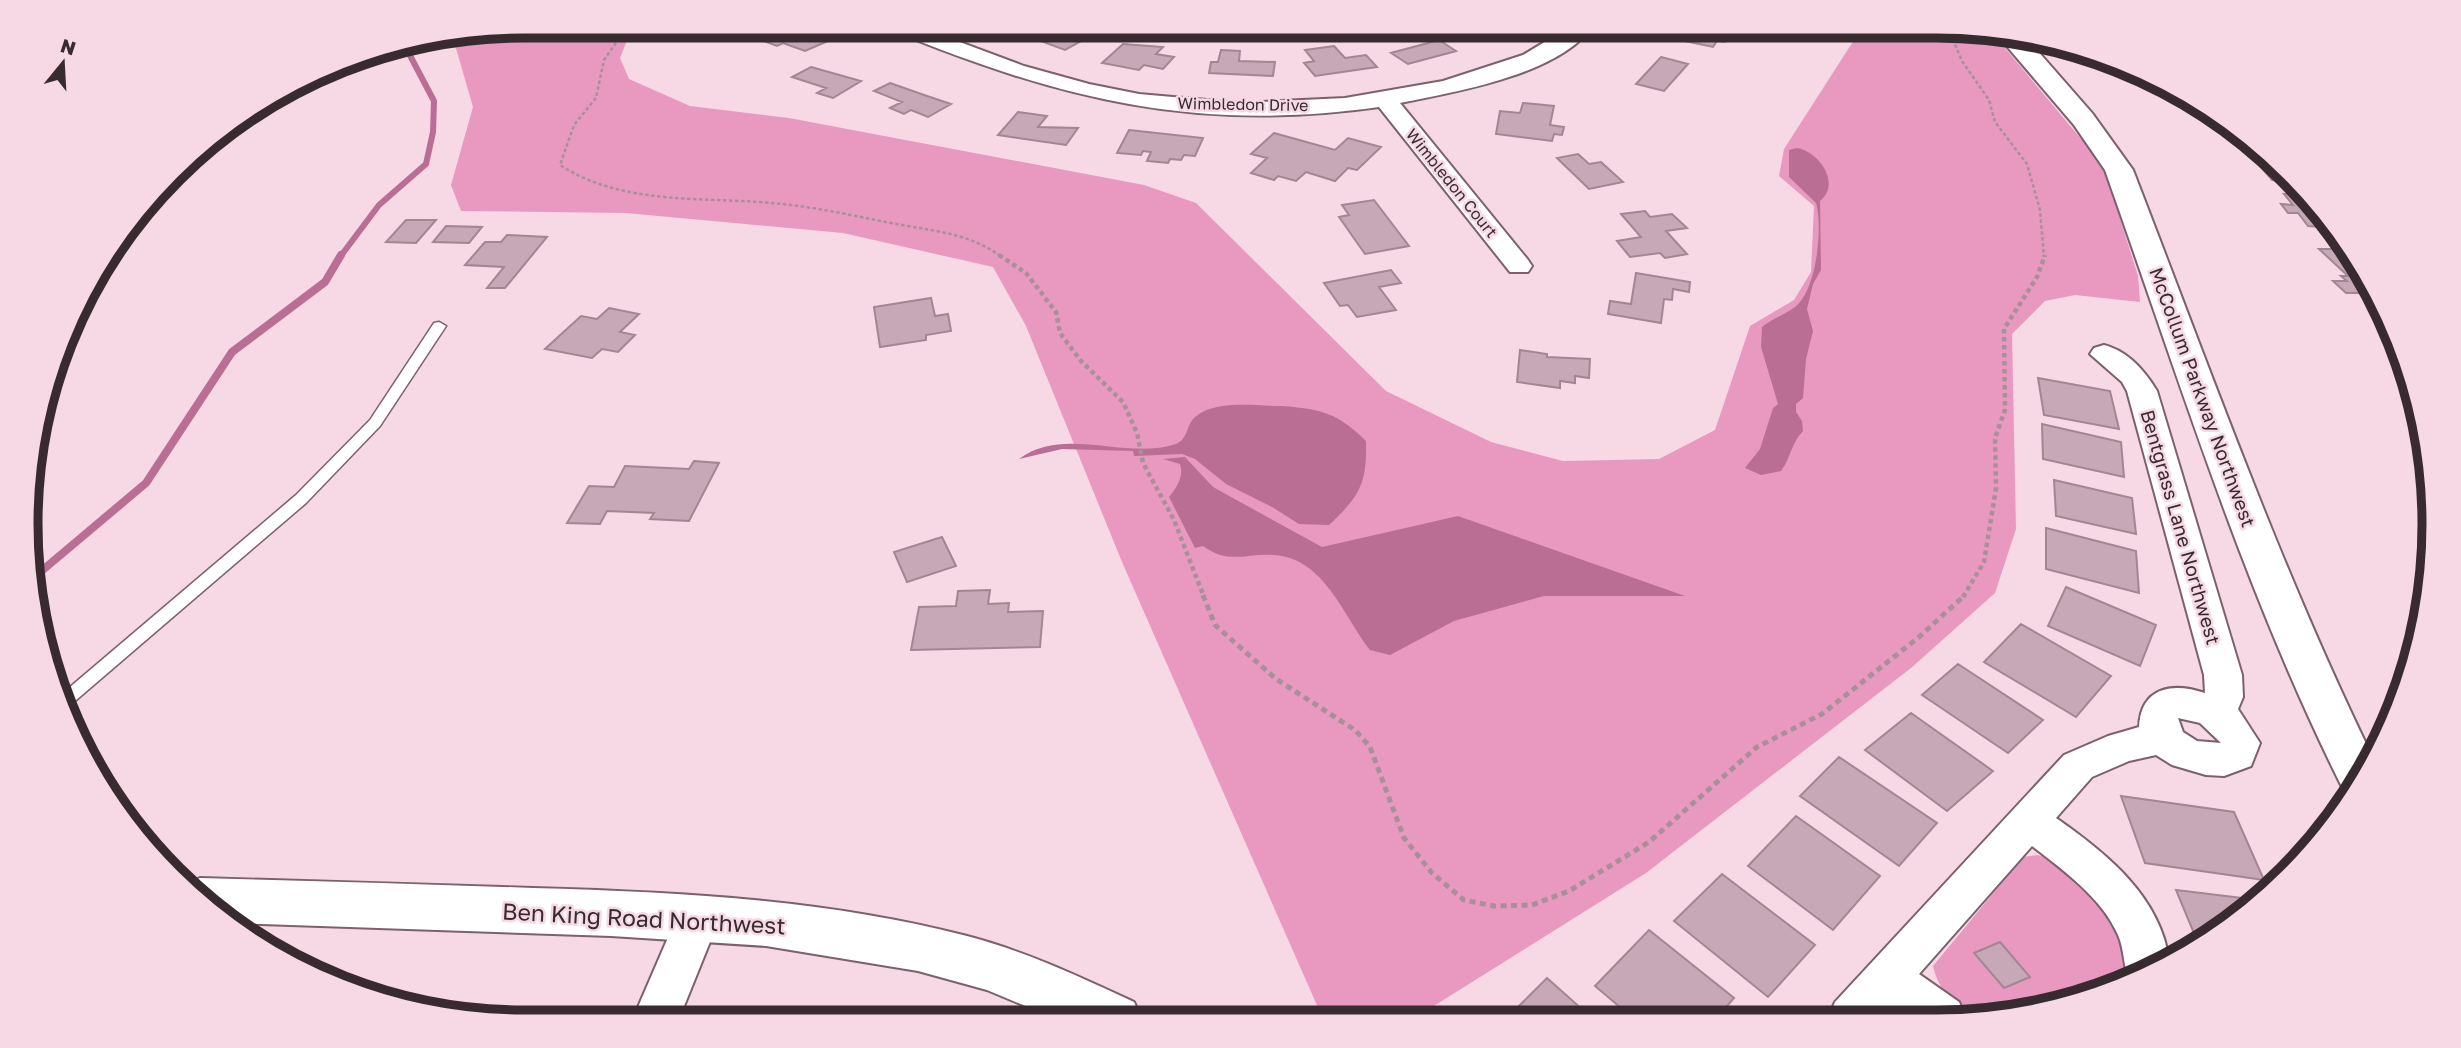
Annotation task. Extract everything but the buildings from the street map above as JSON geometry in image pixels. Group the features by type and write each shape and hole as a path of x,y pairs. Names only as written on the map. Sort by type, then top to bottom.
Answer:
{"street":[{"name":"Wimbledon Drive","path":"929,38 1026,76 1136,100 1255,108 1385,100 1462,83 1513,67 1547,52 1566,38"},
{"name":"McCollum Parkway Northwest","path":"2020,46 2083,119 2119,170 2260,552 2305,662 2356,769"},
{"name":"McCollum Parkway Northwest","path":"2045,51 2124,142 2156,195 2268,508 2368,747"},
{"name":"Wimbledon Court","path":"1385,100 1519,266"},
{"name":"Bentgrass Lane Northwest","path":"2027,820 2078,766 2122,747 2165,737 2175,746 2201,759 2227,761 2240,750 2236,732 2217,714 2224,697 2223,676 2142,391 2133,376 2104,354"},
{"path":"1858,1010 2027,820 2089,867 2114,893 2135,925 2148,961"},
{"name":"Ben King Road Northwest","path":"218,901 698,917 846,934 941,953 1024,979 1093,1010"},
{"path":"660,1010 698,917"},
{"path":"1887,977 1932,1010"}],"lane":[{"path":"70,697 301,499 375,423 439,326"}],"path":[{"path":"619,38 604,60 596,97 574,125 560,165 578,177 610,188 691,199 740,199 828,209 978,240 1026,273 1056,312 1060,333 1081,361 1123,402 1137,433 1143,463 1174,520 1215,625 1276,679 1355,730 1370,747 1404,838 1432,873 1464,900 1494,906 1532,905 1569,891 1649,842 1756,747 1822,714 1919,637 1969,591 1984,562 1996,488 1995,438 2005,410 2004,329 2038,277 2045,255 2040,210 2027,164 1995,122 1989,100 1962,61 1953,39"}],"shaded area":[{"path":"524,38 628,38 620,58 629,79 690,106 789,118 1144,185 1196,203 1386,391 1491,442 1563,461 1659,459 1715,430 1750,326 1794,300 1811,272 1814,206 1779,176 1784,149 1855,38 1937,38 2000,43 2092,152 2107,177 2138,276 2140,302 2075,295 2045,301 2012,334 2016,529 1995,593 1911,668 1646,873 1427,1010 1319,1010 1122,562 1026,326 993,267 843,233 626,213 461,211 451,185 473,107 455,44"},
{"path":"1797,148 1813,155 1828,177 1829,186 1820,201 1821,270 1813,284 1807,309 1813,331 1806,359 1803,398 1796,404 1803,431 1781,471 1761,475 1745,468 1760,449 1773,408 1778,404 1761,347 1762,327 1791,310 1803,299 1813,273 1818,242 1816,203 1789,177 1789,150"},
{"path":"1236,405 1282,406 1328,414 1347,424 1366,441 1365,468 1360,488 1348,506 1329,525 1299,524 1226,484 1195,459 1182,454 1134,456 1133,451 1062,449 1019,459 1037,449 1055,445 1157,448 1180,442 1194,418 1213,408"},
{"path":"1185,457 1213,487 1322,547 1458,516 1685,596 1544,596 1454,621 1390,655 1370,650 1323,581 1297,561 1271,555 1223,556 1203,546 1195,548 1169,497 1180,478 1180,464 1163,459"},
{"path":"2037,855 2054,861 2109,914 2121,935 2125,972 2093,984 2032,1000 1963,1008 1942,989 1933,966 2023,857"}],"waterway":[{"path":"340,257 379,205 426,164 433,132 434,101 408,53"},
{"path":"41,571 146,483 232,352 325,282 341,255"}]}
